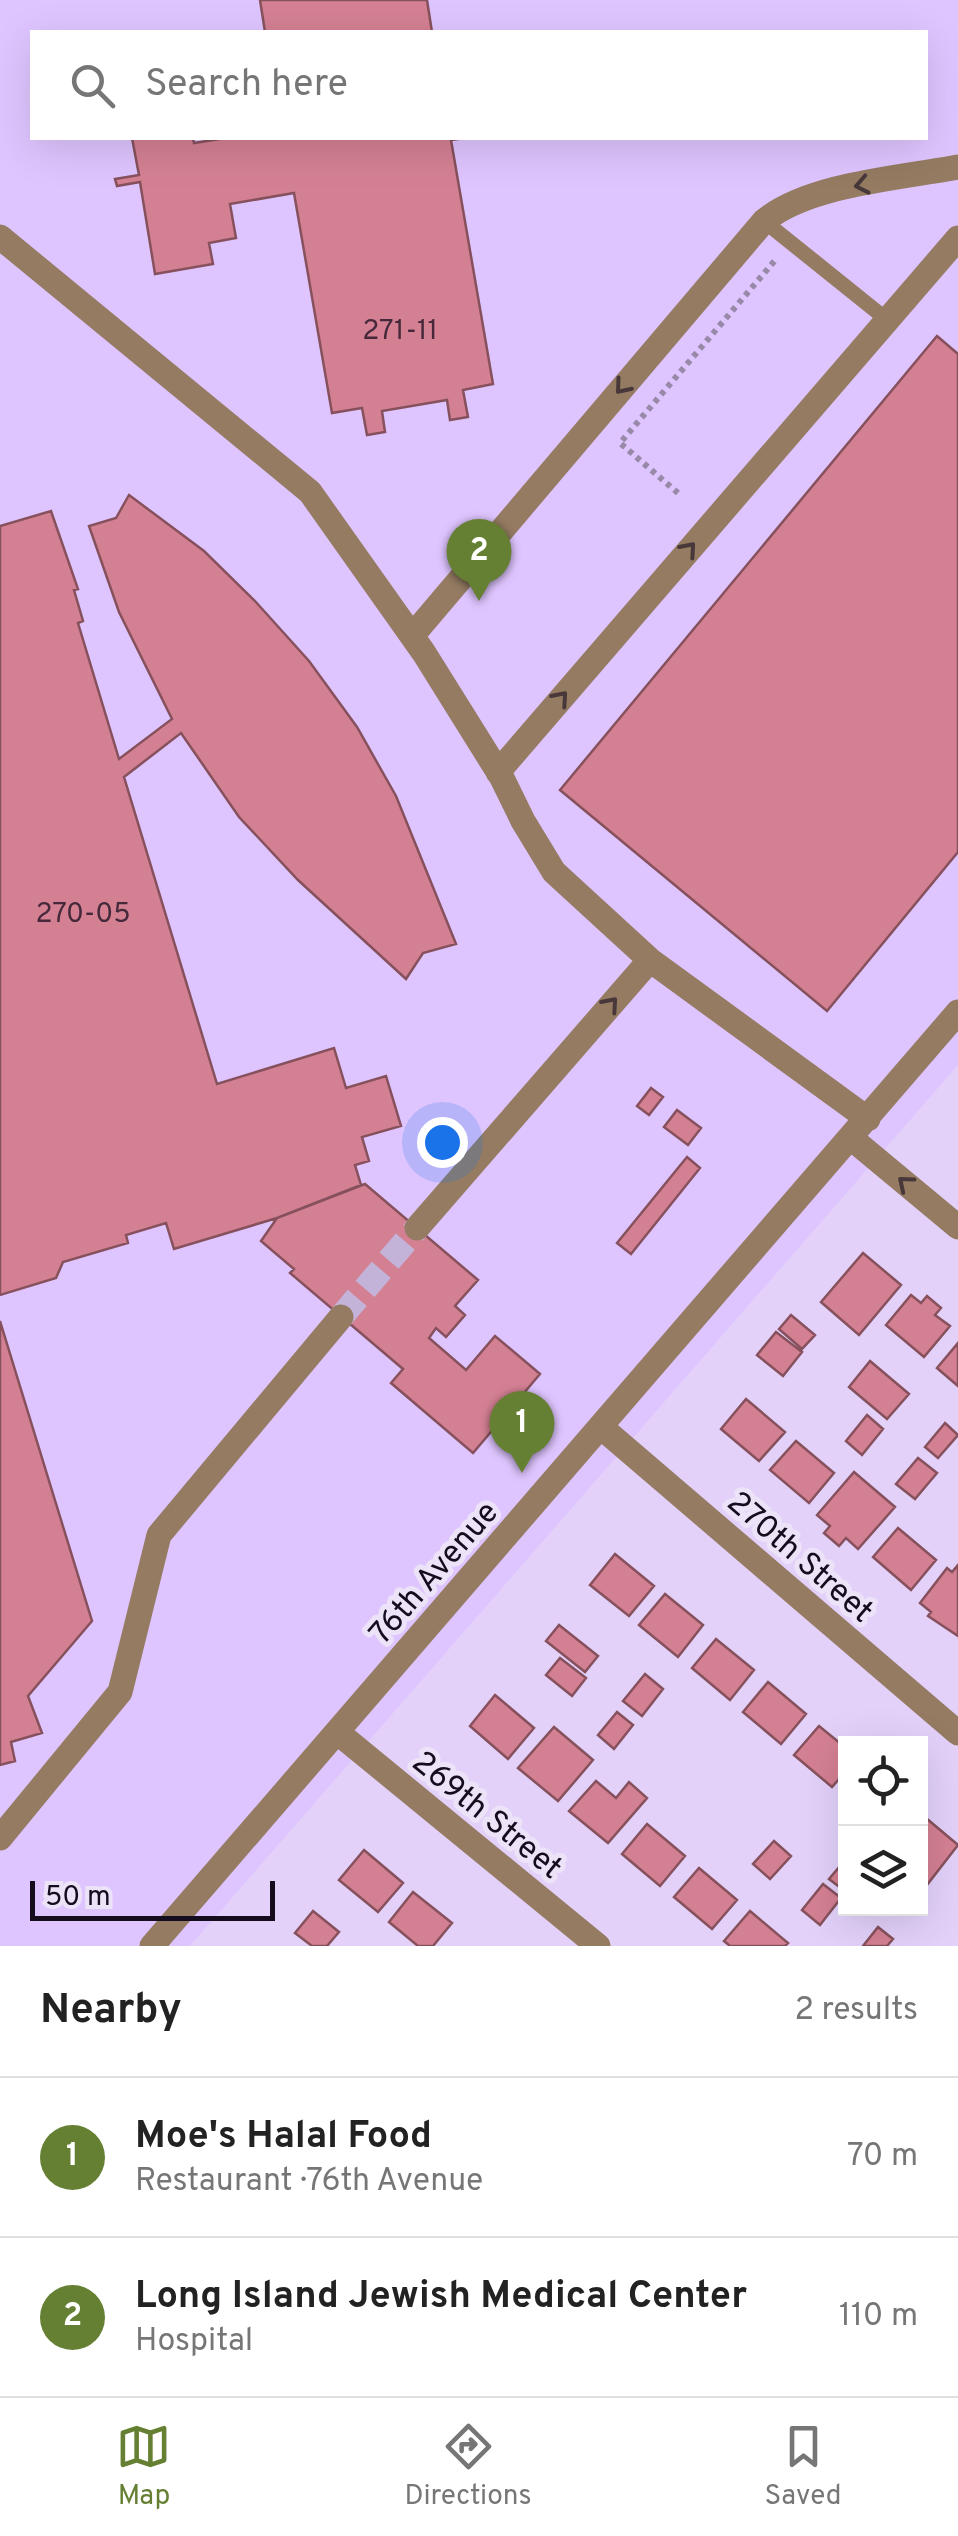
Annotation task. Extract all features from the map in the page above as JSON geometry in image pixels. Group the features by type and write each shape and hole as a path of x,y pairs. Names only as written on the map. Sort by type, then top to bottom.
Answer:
{"street":[{"path":"412,636 764,221 780,208 807,196 958,167"},
{"path":"0,237 310,492 412,636 498,772 554,872 650,960 860,1128 958,1228"},
{"path":"498,772 958,238"},
{"path":"417,1228 650,960"},
{"name":"76th Avenue","path":"152,1946 958,1012"},
{"path":"0,1838 120,1692 159,1535 340,1317"},
{"name":"270th Street","path":"601,1427 958,1733"},
{"name":"269th Street","path":"337,1732 598,1946"}],"lane":[{"path":"764,221 886,320"}],"path":[{"path":"678,492 620,443 790,242"}],"shaded area":[{"path":"0,0 958,0 958,1065 190,1946 0,1946"}],"building":[{"path":"260,0 427,0 432,30 265,30"},
{"path":"132,140 451,140 493,384 463,390 468,417 450,420 447,400 382,411 385,432 367,435 362,408 332,413 294,193 230,204 236,238 209,243 213,264 155,274 140,182 117,186 115,179 139,175"},
{"path":"937,336 958,354 958,852 827,1011 560,790"},
{"path":"129,495 204,551 309,661 357,727 396,796 456,944 423,953 406,979 298,880 239,817 181,733 124,777 217,1084 334,1048 346,1088 386,1076 401,1126 362,1137 369,1161 355,1165 361,1185 277,1218 174,1249 166,1223 126,1235 128,1243 63,1262 56,1278 0,1295 0,526 51,511 78,589 74,590 83,621 78,623 119,759 172,719 119,612 89,526 116,518"},
{"path":"651,1088 663,1097 649,1115 637,1106"},
{"path":"677,1110 701,1128 688,1145 664,1127"},
{"path":"687,1157 700,1168 631,1254 617,1243"},
{"path":"365,1184 478,1280 455,1306 465,1315 446,1337 436,1328 429,1338 466,1370 495,1336 540,1374 473,1453 391,1383 403,1369 290,1273 294,1269 261,1241 277,1218"},
{"path":"863,1253 901,1285 859,1335 821,1302"},
{"path":"911,1295 921,1303 927,1296 941,1308 935,1315 950,1326 924,1357 886,1325"},
{"path":"791,1315 815,1335 802,1349 779,1329"},
{"path":"0,1321 92,1621 28,1696 42,1733 11,1742 15,1761 0,1765"},
{"path":"776,1332 802,1352 783,1376 757,1355"},
{"path":"958,1343 958,1386 937,1368"},
{"path":"870,1361 909,1394 887,1419 849,1387"},
{"path":"746,1399 785,1432 759,1461 721,1429"},
{"path":"867,1415 883,1429 862,1455 846,1441"},
{"path":"945,1423 958,1435 938,1458 925,1447"},
{"path":"796,1441 834,1473 809,1503 770,1470"},
{"path":"918,1458 937,1473 915,1499 896,1484"},
{"path":"854,1472 895,1507 858,1549 846,1538 839,1546 824,1533 830,1526 817,1515"},
{"path":"898,1528 936,1560 911,1590 873,1557"},
{"path":"615,1554 654,1586 629,1616 590,1585"},
{"path":"958,1565 958,1636 928,1616 931,1612 920,1603 947,1568 952,1572"},
{"path":"665,1594 703,1625 678,1657 639,1625"},
{"path":"559,1625 598,1656 585,1672 546,1641"},
{"path":"716,1639 754,1670 730,1700 692,1668"},
{"path":"560,1658 586,1678 572,1696 546,1675"},
{"path":"645,1674 663,1689 642,1716 623,1701"},
{"path":"768,1682 806,1714 781,1744 743,1712"},
{"path":"495,1695 534,1728 508,1759 470,1726"},
{"path":"617,1712 633,1725 614,1749 598,1735"},
{"path":"819,1726 838,1741 838,1780 832,1787 794,1755"},
{"path":"554,1727 593,1760 558,1801 518,1768"},
{"path":"596,1781 616,1798 629,1782 647,1798 608,1843 569,1811"},
{"path":"928,1820 958,1845 928,1884"},
{"path":"647,1824 685,1856 660,1886 622,1854"},
{"path":"774,1841 791,1856 770,1879 753,1864"},
{"path":"364,1850 403,1883 378,1912 339,1880"},
{"path":"699,1868 737,1900 712,1929 674,1897"},
{"path":"838,1868 838,1886 829,1879"},
{"path":"823,1884 838,1896 838,1902 820,1925 802,1910"},
{"path":"413,1892 452,1923 433,1946 418,1946 389,1922"},
{"path":"313,1911 339,1932 327,1946 312,1946 295,1933"},
{"path":"750,1911 788,1943 730,1946 724,1941"},
{"path":"878,1927 893,1939 887,1946 863,1946"}],"tunnel":[{"path":"341,1317 417,1228"}],"place":[{"name":"Long Island Jewish Medical Center","path":"479,601"},
{"name":"Moe's Halal Food","path":"522,1473"}]}
